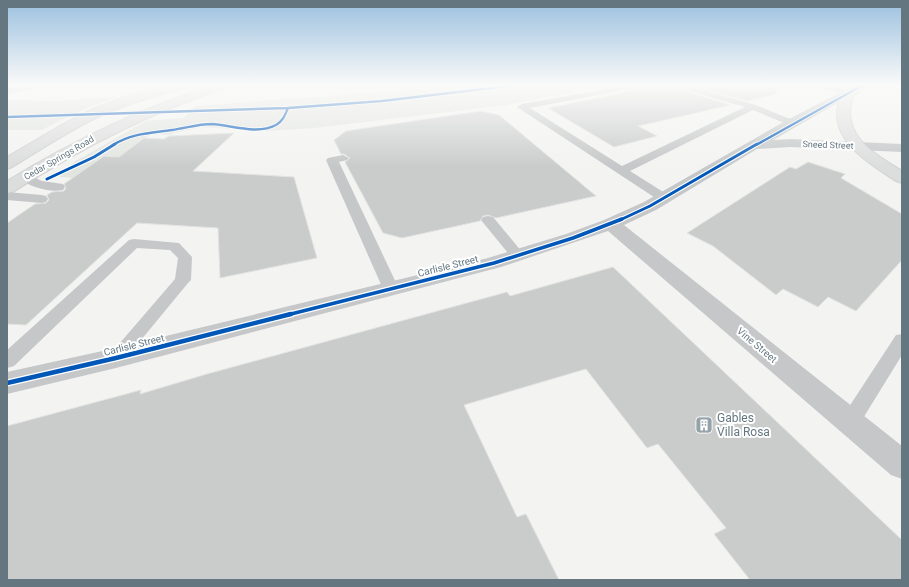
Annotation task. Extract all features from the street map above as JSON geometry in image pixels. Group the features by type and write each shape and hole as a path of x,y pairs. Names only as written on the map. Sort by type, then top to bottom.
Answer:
{"main road":[{"path":"7,164 96,112"},
{"name":"Cedar Springs Road","path":"7,188 113,128 148,112"},
{"path":"842,112 841,117 848,132 858,146 874,160 902,178"}],"street":[{"name":"Carlisle Street","path":"7,383 116,358 391,288 517,255 573,238 611,224 664,198 812,112"},
{"name":"Sneed Street","path":"753,145 791,144 902,148"},
{"name":"Vine Street","path":"611,224 902,465"}],"lane":[{"path":"530,112 664,198"},
{"path":"622,171 742,112"},
{"path":"766,112 792,123"},
{"path":"343,158 332,160 391,288"},
{"path":"25,177 39,184 59,187"},
{"path":"7,196 42,199"},
{"path":"354,208 368,206"},
{"path":"488,220 517,255"},
{"path":"7,361 134,243 174,246 185,257 183,280 116,358"},
{"path":"850,422 902,340"}],"shaded area":[{"path":"7,112 76,112 42,130 7,130"},
{"path":"189,112 445,112 314,128 268,131 201,127 170,135 151,134 119,157 104,156 73,178 59,177 74,162 146,121 184,118"}],"building":[{"path":"472,112 487,112 499,115 596,196 496,218 488,215 483,216 480,221 402,238 383,233 345,162 350,158 344,154 341,154 334,140 346,131"},
{"path":"555,112 698,112 638,126 657,136 614,147"},
{"path":"234,133 193,171 294,177 317,258 220,278 218,228 137,223 26,325 7,324 7,223 35,204 46,203 49,200 47,195 52,192 64,191 66,188 64,184 104,156 119,157 144,138 164,139 169,136"},
{"path":"808,162 845,174 841,178 902,214 902,260 856,311 828,297 818,307 783,289 776,295 713,246 687,233 790,167 796,169"},
{"path":"613,267 902,540 902,580 750,580 714,534 726,528 658,444 647,448 586,369 464,405 517,517 526,514 559,580 7,580 7,426 141,390 140,394 207,374 507,292 510,296"}],"cycle path":[{"path":"7,117 151,112"},
{"path":"47,179 77,166 125,138 204,124 265,128 276,125 284,119 286,112"},
{"path":"7,383 116,358 494,263 573,238 611,224 650,206 812,112"}],"place":[{"name":"Gables Villa Rosa","path":"704,425"}]}
